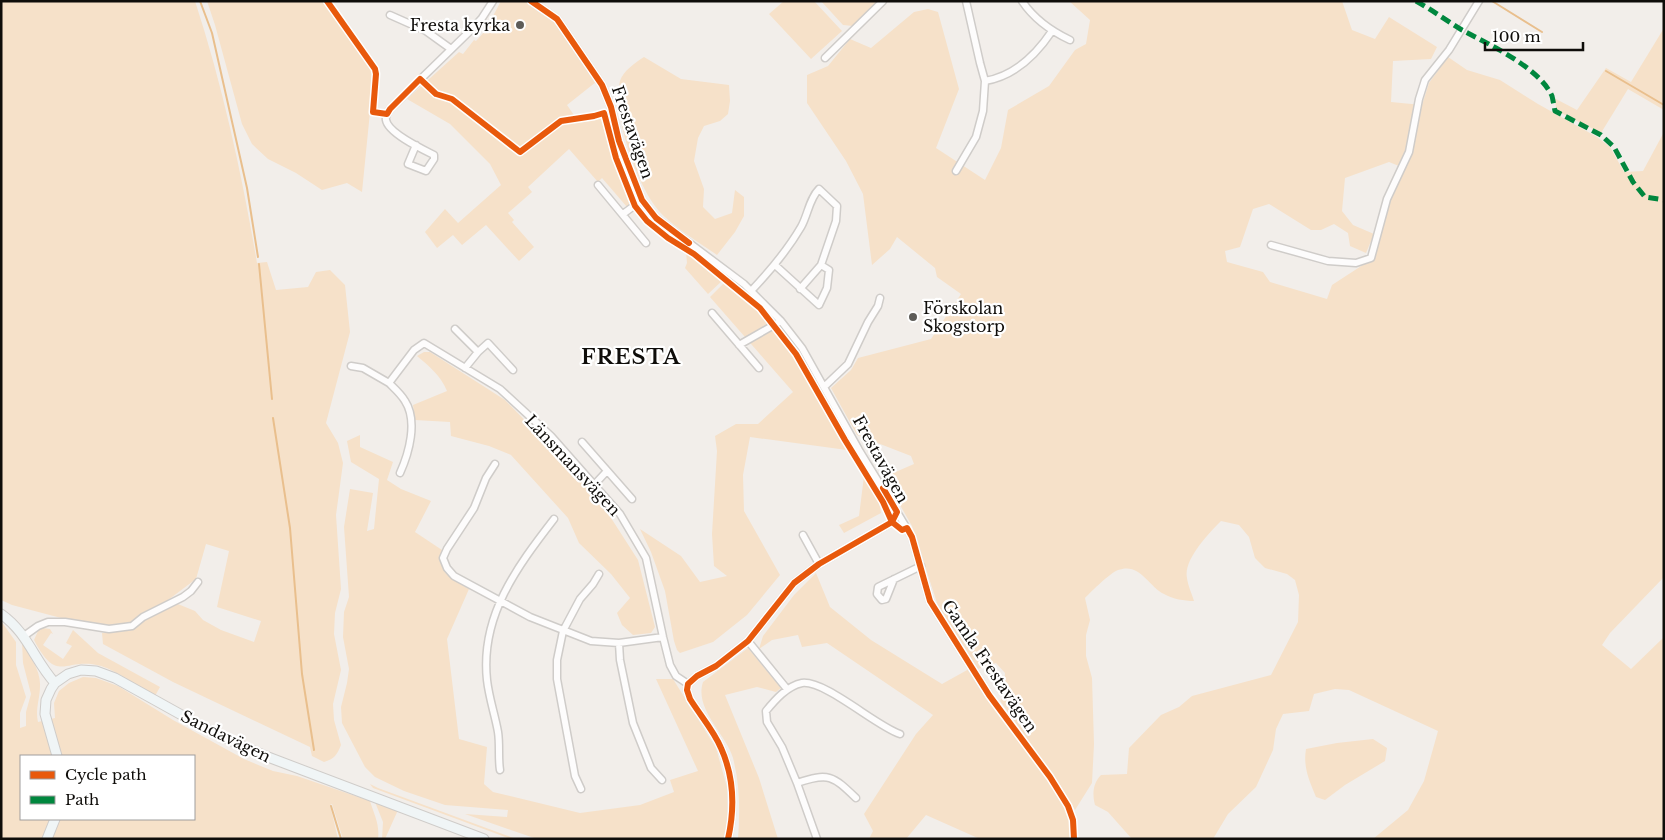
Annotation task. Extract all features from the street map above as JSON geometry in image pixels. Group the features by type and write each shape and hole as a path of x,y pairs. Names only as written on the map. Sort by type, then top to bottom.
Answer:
{"street":[{"path":"416,145 408,164 426,171 434,159 434,155 388,126 386,114 482,18 492,1"},
{"name":"Frestavägen","path":"531,1 556,19 602,85 612,106 619,141 642,200 656,218 751,291 781,321 802,348 825,386 859,450 897,512 892,522 819,564 794,583 748,641 716,666 697,676 688,684"},
{"path":"825,58 883,1"},
{"path":"956,171 976,137 983,111 985,81 966,1"},
{"path":"1022,1 1052,31 1070,40"},
{"path":"1271,245 1328,261 1356,263 1371,258 1387,199 1409,152 1419,99 1425,80 1449,50 1479,1"},
{"path":"390,15 426,31 451,49"},
{"path":"985,81 999,79 1019,67 1039,50 1052,31"},
{"path":"598,185 646,243"},
{"path":"751,291 775,265 802,225 814,194 819,189 838,206 836,221 821,265 800,289"},
{"path":"622,214 642,200"},
{"path":"775,265 819,305 827,288 829,270 821,265"},
{"path":"825,386 848,364 868,322 878,306 880,298"},
{"path":"712,313 759,368"},
{"path":"739,345 781,321"},
{"path":"455,329 478,352"},
{"name":"Länsmansvägen","path":"390,382 414,350 424,343 500,389 551,436 620,514 646,558 670,664 676,676 688,684"},
{"path":"466,368 478,352 488,343 513,370"},
{"path":"350,366 363,368 390,382 405,401 411,418 407,457 400,473"},
{"path":"582,442 632,499"},
{"path":"495,464 486,478 474,508 447,549 444,558 446,568 454,576 530,617 591,641 619,643 663,637"},
{"path":"594,485 607,471"},
{"name":"Gamla Frestavägen","path":"897,512 912,537 930,601 989,695"},
{"path":"500,770 498,733 490,702 486,659 489,636 500,600 523,558 554,519"},
{"path":"803,535 819,564"},
{"path":"894,579 921,566"},
{"path":"581,789 575,776 558,679 557,660 563,631 580,599 599,574"},
{"path":"24,636 38,626 48,622 65,622 109,629 132,626 143,617 184,597 198,582"},
{"path":"1,614 24,636 49,676 56,683 46,700 45,714 57,755"},
{"path":"748,641 787,689"},
{"path":"619,643 620,660 633,723 651,768 662,780"},
{"name":"Sandavägen","path":"56,683 68,674 81,670 96,671 116,678 214,733 250,749 484,839"},
{"path":"688,684 687,690 690,699 721,747 731,780 733,807 728,839"},
{"path":"817,839 782,747 767,722 766,711 787,689 800,684 812,684 859,709 888,730 900,734"},
{"path":"797,783 820,776 828,777 841,783 856,798"},
{"path":"47,839 54,820"}],"shaded area":[{"path":"1,1 195,1 231,131 257,263 267,262 276,290 308,287 316,272 330,270 345,285 350,332 326,423 338,443 343,463 336,515 341,589 335,613 334,634 341,670 333,704 334,720 341,745 340,748 333,758 324,762 312,756 310,747 173,682 103,644 102,633 128,630 80,623 12,605 1,600","holes":["206,544 229,551 217,607 261,621 254,642 221,630 203,620 195,611 168,600 196,579"]},
{"path":"207,1 325,1 371,64 374,72 362,192 347,183 322,190 296,173 268,159 252,144 242,124"},
{"path":"501,1 525,1 555,22 596,82 567,105 576,118 602,115 610,110 638,197 627,207 602,178 598,182 569,149 528,187 532,192 508,213 514,220 512,222 534,247 519,261 486,225 462,245 453,235 437,248 425,232 445,209 458,223 501,185 490,164 450,124 407,99 459,52 463,54 474,40 476,41 485,31"},
{"path":"784,1 814,1 842,31 811,59 769,14"},
{"path":"821,1 878,1 853,26 843,25"},
{"path":"1069,1 1342,1 1352,30 1375,39 1389,17 1437,47 1431,59 1393,61 1391,102 1422,105 1429,83 1448,57 1467,70 1500,80 1597,137 1610,147 1624,172 1643,171 1664,132 1664,577 1610,633 1602,645 1631,669 1664,637 1664,839 1373,839 1408,810 1424,781 1438,731 1349,690 1335,689 1314,694 1309,711 1283,714 1276,729 1273,750 1256,787 1228,814 1213,839 1132,839 1108,812 1095,805 1094,789 1098,778 1101,775 1127,774 1129,748 1161,715 1179,707 1192,696 1271,675 1298,622 1299,595 1295,580 1287,574 1265,568 1255,558 1249,537 1239,525 1221,521 1198,547 1189,563 1187,578 1194,601 1167,596 1138,572 1126,568 1110,575 1085,598 1090,620 1086,635 1086,656 1092,678 1094,744 1092,783 1075,810 1060,785 1000,701 1003,697 1005,673 996,663 978,669 938,606 912,526 884,477 914,464 911,456 857,435 831,388 851,370 858,358 931,339 961,294 937,277 935,268 897,237 890,249 872,265 863,194 846,161 807,103 807,75 828,66 850,39 871,48 914,12 928,9 938,12 959,89 936,148 985,180 1001,148 1008,110 1049,86 1075,50 1086,44 1090,20","holes":["1389,162 1404,168 1389,200 1372,259 1332,285 1327,299 1270,282 1263,272 1227,262 1225,251 1240,247 1253,209 1269,204 1311,230 1321,230 1334,224 1348,233 1350,246 1366,253 1374,234 1353,225 1342,211 1345,178"]},
{"path":"1664,28 1664,110 1628,89 1601,133 1557,111 1554,98 1577,110 1606,68 1631,82"},
{"path":"644,57 681,79 729,85 730,101 728,114 720,121 704,126 698,138 694,161 704,189 703,207 715,219 732,213 735,190 744,197 744,216 735,232 717,255 678,228 659,211 642,185 635,168 623,130 618,95 620,81 624,74"},
{"path":"686,252 694,256 723,280 708,294 685,268 687,263"},
{"path":"725,282 765,319 792,354 847,450 750,437 743,475 744,511 780,575 747,615 713,642 680,653 674,641 665,591 651,552 640,529 681,556 700,582 727,576 714,566 712,534 717,451 715,436 736,424 758,424 793,392 710,297"},
{"path":"424,352 430,352 505,400 595,493 638,560 655,627 651,633 633,635 622,625 617,613 630,598 611,574 579,543 568,518 511,455 489,446 451,436 450,422 415,420 413,405 447,391 438,376 417,356"},
{"path":"360,435 360,447 393,462 387,480 401,489 431,501 415,532 442,550 441,564 447,574 469,589 447,639 459,739 487,747 484,784 493,792 580,813 640,805 674,792 670,780 698,771 656,679 673,679 716,748 727,787 728,825 724,839 537,839 465,814 507,817 508,810 445,805 404,791 375,777 365,767 342,723 341,707 349,669 343,637 344,612 349,597 344,527 350,489 373,493 367,531 374,529 379,479 351,462 347,441"},
{"path":"864,476 879,502 881,513 844,533 839,525 859,516"},
{"path":"816,573 830,607 871,640 942,684 969,669 992,706 1052,784 1065,806 1070,820 1071,839 980,839 926,815 906,839 869,839 873,831 864,814 916,734 933,715 827,643 802,647 798,635 772,640 759,649 763,636 794,595"},
{"path":"1,621 16,642 16,665 26,697 20,713 20,728 26,726 26,712 31,694 23,663 22,642 39,674 38,722 55,718 54,703 59,691 69,683 83,677 96,678 118,686 173,720 244,759 273,771 297,776 370,801 378,829 378,839 343,839 332,804 330,805 338,839 1,839"},
{"path":"43,628 50,629 53,634 51,633 43,645 63,659 72,646 66,643 73,630 98,653 160,687 155,696 121,675 101,666 79,664 56,666 42,654 34,640 38,631"},
{"path":"748,648 781,688 776,692 757,687 725,695 759,778 778,839 738,839 739,798 733,758 707,712 701,692 703,682"},
{"path":"1373,739 1387,748 1385,761 1345,785 1325,800 1316,797 1306,768 1306,749"},
{"path":"370,784 516,839 511,839 373,788"},
{"path":"375,802 398,810 385,839 382,839 383,822"}],"waterway":[{"path":"200,1 212,33 247,188 258,257"},
{"path":"1492,1 1542,32"},
{"path":"1606,71 1664,105"},
{"path":"259,264 272,399"},
{"path":"273,418 290,528 302,674 314,750"},
{"path":"331,806 341,839"}],"marked path":[{"path":"1416,1 1525,66 1545,85 1552,96 1555,111 1601,135 1614,147 1633,182 1645,197 1664,200"}],"cycle path":[{"path":"327,1 375,69 373,112 387,114 420,79 436,94 452,99 520,152 561,121 604,113 616,158 635,206 647,221 668,238 694,254 760,308 796,354 883,502 892,522 902,530 907,528 912,537 930,601 989,695 1050,777 1068,806 1073,820 1074,839"},
{"path":"531,1 557,19 602,85 611,107 619,141 642,200 656,218 689,243"},
{"path":"728,839 732,816 729,770 711,729 690,699 687,690 688,684 697,676 716,666 748,641 794,583 819,564 892,522 897,512 883,488"}],"place":[{"name":"Fresta kyrka","path":"520,25"},
{"name":"Förskolan Skogstorp","path":"913,317"}],"district":[{"name":"FRESTA","path":"631,357"}]}
